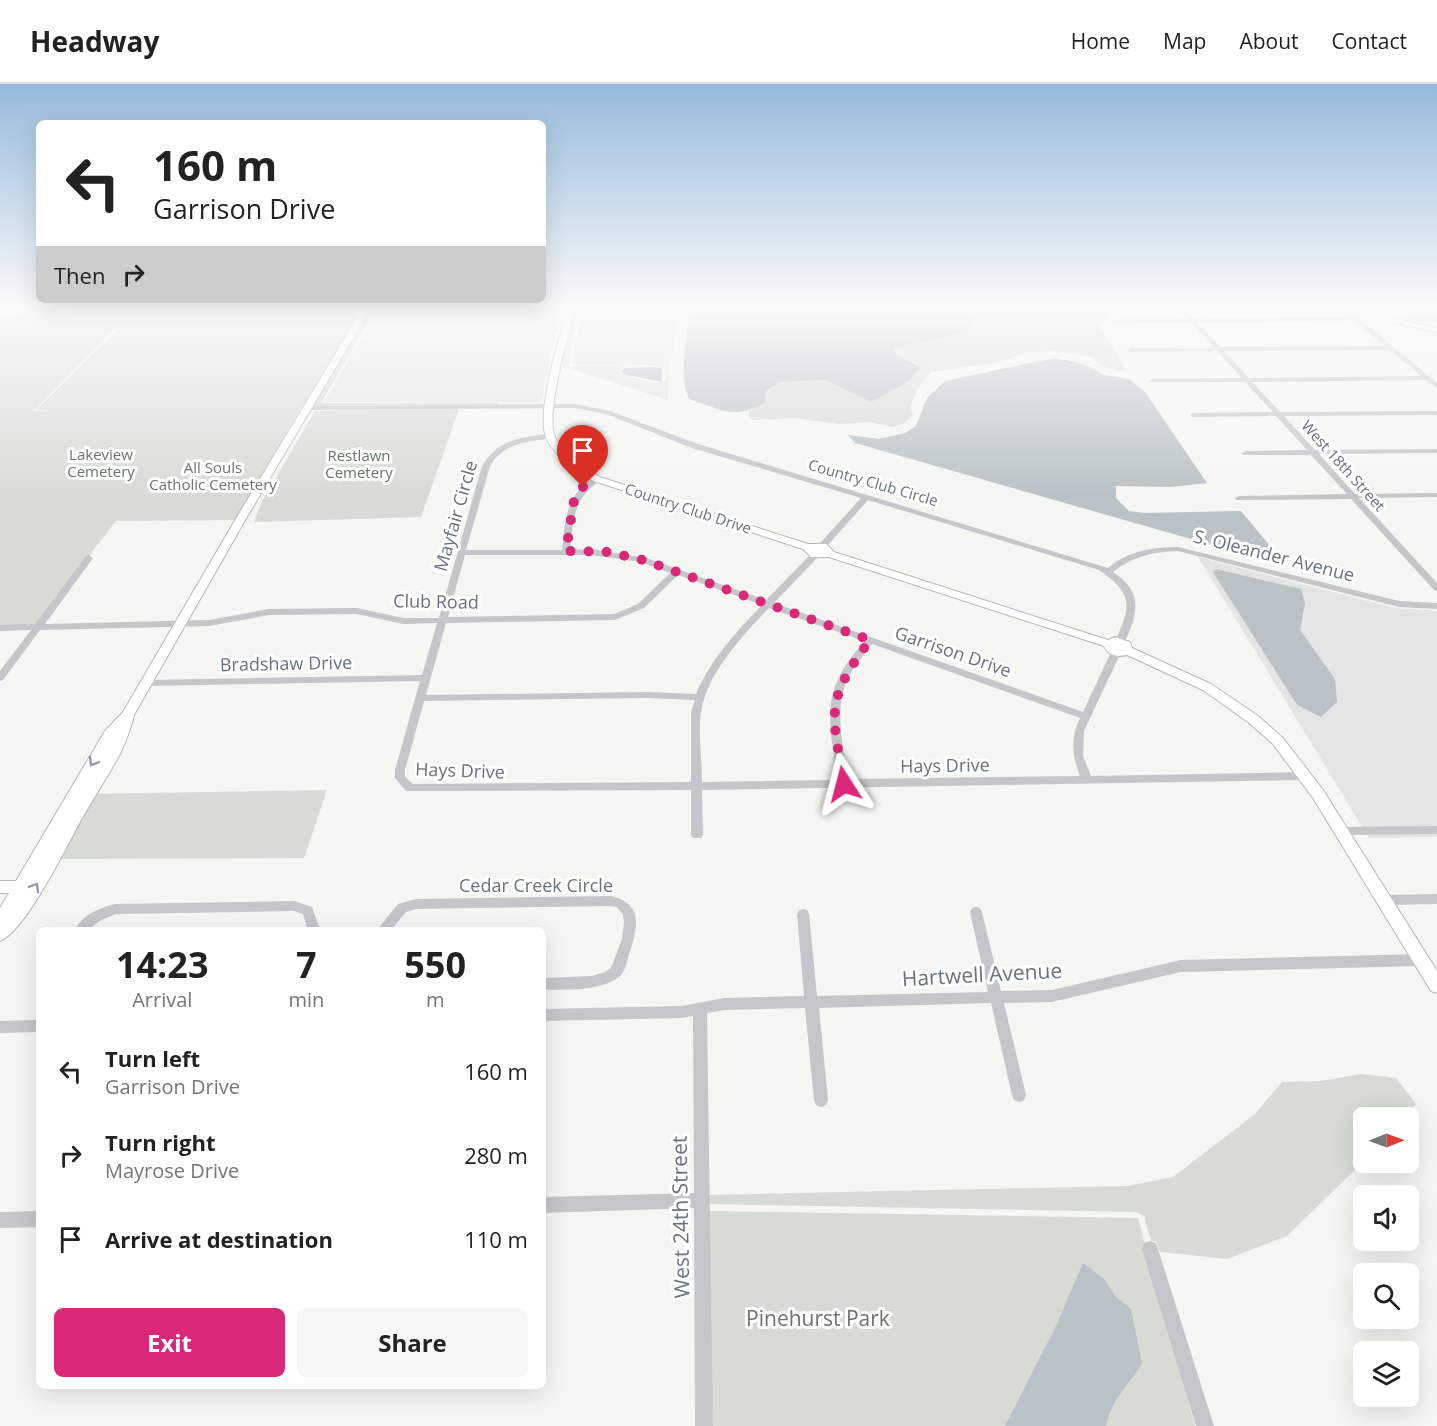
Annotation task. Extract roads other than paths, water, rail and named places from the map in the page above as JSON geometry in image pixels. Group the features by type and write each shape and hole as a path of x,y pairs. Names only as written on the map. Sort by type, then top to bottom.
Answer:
{"street":[{"path":"0,922 18,886 110,734 128,715 329,371"},
{"path":"550,436 547,423 557,371"},
{"name":"West 18th Street","path":"1238,371 1437,588"},
{"path":"1419,371 1437,386"},
{"path":"1152,381 1428,378"},
{"name":"Country Club Circle","path":"307,408 575,406 609,411 694,446 1087,562 1108,572 1124,586 1131,597 1134,611 1084,716 1078,743 1078,756 1087,780"},
{"path":"1193,415 1437,413"},
{"name":"Country Club Drive","path":"550,436 570,462 597,479 1118,647 1180,672 1233,704 1278,741 1306,776 1437,986"},
{"name":"Mayfair Circle","path":"405,785 400,770 490,457 517,441 550,436"},
{"path":"1246,453 1437,451"},
{"path":"566,551 574,500 583,487 597,479"},
{"path":"1239,498 1437,495"},
{"path":"697,835 696,712 698,697 708,676 722,657 867,497"},
{"name":"S. Oleander Avenue","path":"1108,572 1137,553 1153,549 1178,549 1399,604 1437,606"},
{"name":"Garrison Drive","path":"462,553 566,551 626,556 1084,716"},
{"path":"0,678 89,558"},
{"name":"Club Road","path":"0,628 209,623 268,612 357,611 404,621 615,617 641,606 676,572"},
{"path":"844,784 834,713 837,694 843,678 870,640"},
{"name":"Bradshaw Drive","path":"147,683 426,678"},
{"path":"420,698 646,695 698,697"},
{"path":"0,934 19,914 124,734 128,715"},
{"name":"Hays Drive","path":"405,785 423,790 1306,776"},
{"path":"1342,831 1437,830"},
{"path":"0,887 18,886"},
{"path":"1385,900 1437,899"},
{"name":"Cedar Creek Circle","path":"386,927 402,908 416,904 611,901 619,902 626,907 630,918 631,934 617,971 606,978 587,982 546,984"},
{"path":"83,927 103,912 116,909 294,906 308,910 313,927"},
{"path":"976,912 1020,1095"},
{"path":"803,914 821,1100"},
{"name":"Hartwell Avenue","path":"546,1015 682,1012 724,1004 1052,996 1181,966 1422,960"},
{"name":"West 24th Street","path":"700,1008 704,1426"},
{"path":"0,1027 36,1026"},
{"path":"546,1205 701,1200"},
{"path":"0,1220 36,1219"},
{"path":"1150,1249 1205,1426"}],"park label":[{"name":"Lakeview Cemetery","path":"101,464"},
{"name":"Restlawn Cemetery","path":"359,464"},
{"name":"All Souls Catholic Cemetery","path":"213,476"},
{"name":"Pinehurst Park","path":"818,1319"}]}
